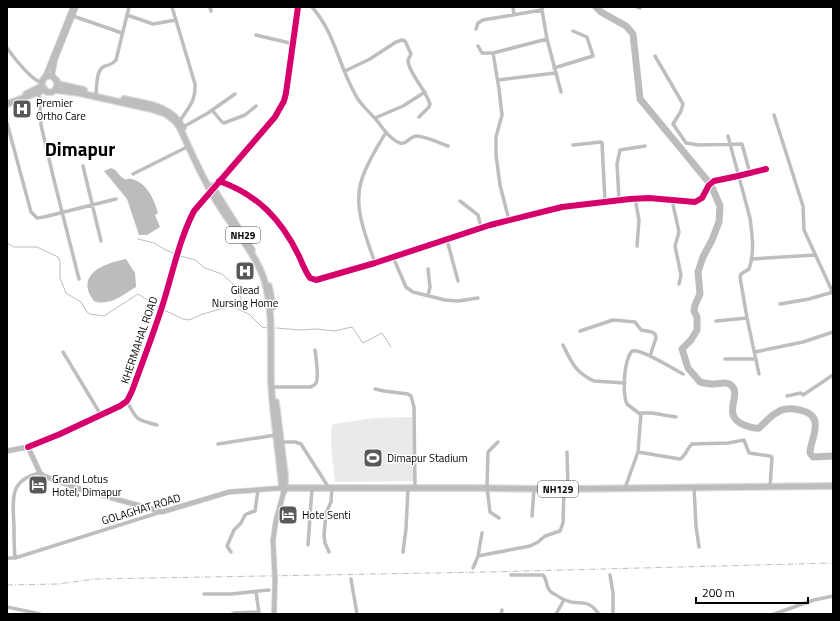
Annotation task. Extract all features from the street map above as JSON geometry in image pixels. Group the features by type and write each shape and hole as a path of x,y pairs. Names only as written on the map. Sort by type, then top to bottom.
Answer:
{"highway":[{"path":"7,104 41,88 45,77 52,76 57,81 58,84 55,90"},
{"name":"NH29","path":"58,84 161,107 170,112 182,124 212,189 259,260 268,279 272,297 274,317 275,387 284,489"},
{"path":"7,101 41,88"},
{"name":"NH29","path":"41,88 50,92 55,90 79,93 152,109 166,114 175,121 264,279 270,315 271,381 276,435 284,489"},
{"name":"NH129","path":"284,489 566,489 833,486"}],"main road":[{"path":"45,77 73,7"},
{"path":"52,76 55,60 76,7"},
{"path":"28,446 40,473 44,476 76,488 162,512"},
{"name":"KHERMAHAL ROAD","path":"7,450 28,446"},
{"path":"274,614 275,581 273,540 276,520 284,489"},
{"name":"GOLAGHAT ROAD","path":"162,512 229,492 284,489"}],"street":[{"path":"96,93 99,72 104,66 112,65 116,60 129,7"},
{"path":"172,7 195,84 196,94 182,124"},
{"name":"KHERMAHAL ROAD","path":"28,446 60,434 120,406 127,401 162,309 174,264 189,219 212,189 281,109 286,93 298,7"},
{"path":"312,7 324,22 335,43 350,84 359,102 386,132 401,143 405,143 412,137 418,136 448,146"},
{"path":"513,7 514,14"},
{"path":"476,29 478,23 483,20 542,8 547,39 561,92"},
{"path":"127,15 153,24 176,20"},
{"path":"73,16 122,33"},
{"path":"498,80 555,70 593,56 587,37 573,31"},
{"path":"256,35 294,44"},
{"path":"478,46 482,53 493,53 547,39"},
{"path":"345,70 370,59 396,42 402,40 405,41 411,54 408,60 409,67 425,92 430,104 419,117"},
{"path":"7,48 17,61 37,80 41,88 41,125 79,280"},
{"path":"493,53 502,115 496,137 496,155 500,185 509,220"},
{"path":"655,56 683,104 673,126 687,144 742,144 750,173"},
{"path":"375,118 403,106 425,92"},
{"path":"182,124 212,110 235,94"},
{"path":"212,110 224,123 245,115 256,106"},
{"path":"774,116 803,206 804,230 833,293 780,304"},
{"path":"7,124 31,212 37,218 116,199"},
{"path":"375,263 363,225 360,208 360,183 386,132"},
{"path":"728,136 750,218 752,237 751,259 749,269 741,274 740,277 746,318 759,374"},
{"path":"573,145 602,143 605,201"},
{"path":"133,174 189,146"},
{"path":"619,199 617,164 620,150 644,146"},
{"path":"83,166 101,241"},
{"path":"219,181 240,189 256,200 268,211 280,224 299,256 307,274 311,279 319,280 481,228 562,207 635,198 691,202 699,200 713,181 766,169"},
{"path":"635,198 639,220 637,246"},
{"path":"672,200 679,232 675,246 680,274 679,284"},
{"path":"460,201 478,215 481,228"},
{"path":"447,240 458,281"},
{"path":"751,259 815,255"},
{"path":"393,257 397,270 406,287 414,292 445,300 458,301 478,298"},
{"path":"428,269 430,287 428,296"},
{"path":"716,321 746,318"},
{"path":"580,331 613,320 635,322 641,330 655,334 656,338 650,356"},
{"path":"755,352 803,342 833,332"},
{"path":"563,345 574,367 590,379 594,381 625,383"},
{"path":"275,387 310,387 315,385 317,376 315,350"},
{"path":"640,414 630,407 626,401 626,363 632,351 640,351 682,374"},
{"path":"63,352 101,415"},
{"path":"725,359 756,359"},
{"path":"787,396 800,393 803,396 833,375"},
{"path":"375,389 408,394 412,396 414,407 415,488"},
{"path":"127,401 133,415 137,419 157,425"},
{"path":"640,414 642,412 676,417"},
{"path":"625,488 638,452 640,414"},
{"path":"218,444 276,435"},
{"path":"638,452 680,459 684,457 688,448 692,444 728,443 744,440 749,453 771,456 770,487"},
{"path":"281,442 295,442 301,444 330,488 330,502 326,513 324,535 325,543 329,552"},
{"path":"498,442 488,452 486,488 490,512 499,518"},
{"path":"478,556 530,546 545,536 560,531 566,489 568,452"},
{"path":"15,558 12,502 15,489 23,480 40,473"},
{"path":"694,487 696,526 699,547"},
{"path":"308,546 312,488"},
{"path":"403,552 406,530 408,488"},
{"path":"532,516 534,489"},
{"path":"231,552 228,548 228,543 234,530 242,522 245,515 255,511 258,490"},
{"name":"GOLAGHAT ROAD","path":"7,558 15,558 162,512"},
{"path":"473,568 478,556 482,533"},
{"path":"511,575 543,575 546,578 548,589 564,600 589,604 593,606 599,614"},
{"path":"610,575 613,593 613,614"},
{"path":"351,579 357,614"},
{"path":"204,594 269,590"},
{"path":"232,614 259,613 256,592"},
{"path":"774,614 814,600 833,596"},
{"path":"556,614 564,600"},
{"path":"7,607 40,614"}],"shaded area":[{"path":"111,168 124,179 132,179 137,181 146,188 152,197 158,213 155,215 160,227 147,235 139,235 127,199 104,171"},
{"path":"126,259 135,273 136,287 111,301 94,301 88,290 90,277 100,268 113,262"},
{"name":"Dimapur Stadium","path":"413,417 415,481 335,482 331,443 333,424 374,418"}],"waterway":[{"path":"596,7 601,12 626,26 633,34 640,99 711,185 720,206 719,222 698,272 700,294 694,311 697,317 697,330 691,340 682,349 688,368 700,382 711,384 725,383 731,385 735,394 733,411 734,416 737,421 744,425 759,428 775,413 787,409 799,410 810,414 815,422 810,453 813,457 833,456"},
{"path":"138,239 154,243 173,253"},
{"path":"7,243 14,247 37,247 58,257 60,262 60,278 66,293 81,302 90,314 104,316 138,294 159,308"},
{"path":"180,256 195,260 205,268 222,274 233,284 239,293 245,312"},
{"path":"162,309 183,319 189,320 227,307 235,308 249,314 262,327 267,328"},
{"path":"276,328 334,331 352,327 363,343 382,333 391,347"}],"railway":[{"path":"7,585 58,584 95,579 488,572 833,563"}],"cycle path":[{"path":"28,447 60,434 120,406 127,401 132,391 165,298 179,247 194,211 275,117 284,101 298,7"},
{"path":"219,181 245,193 267,210 292,243 310,278 316,280 375,263 490,225 562,207 649,198 695,202 702,198 709,185 714,181 766,169"}],"place":[{"name":"Premier Ortho Care","path":"22,109"},
{"name":"Gilead Nursing Home","path":"245,271"},
{"name":"Dimapur Stadium","path":"373,458"},
{"name":"Grand Lotus Hotel, Dimapur","path":"38,485"},
{"name":"Hote Senti","path":"288,515"}],"district":[{"name":"Dimapur","path":"80,148"}]}
